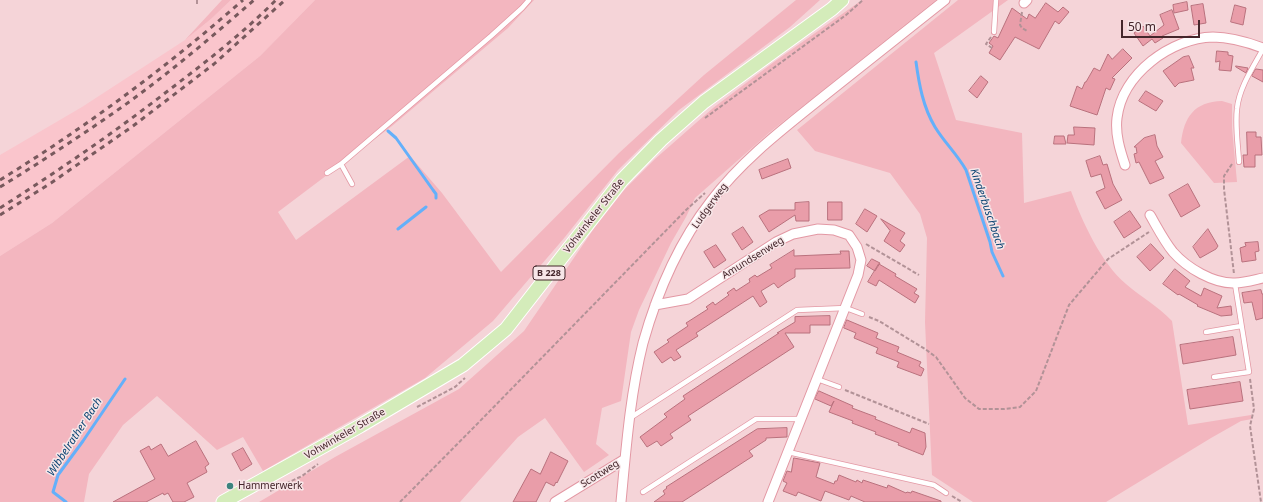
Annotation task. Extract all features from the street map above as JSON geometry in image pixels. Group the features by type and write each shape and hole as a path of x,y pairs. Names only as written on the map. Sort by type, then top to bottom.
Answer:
{"main road":[{"name":"Vohwinkeler Straße","path":"223,502 464,365 506,329 622,180 661,140 704,102 820,18 842,0"}],"street":[{"name":"Ludgerweg","path":"620,502 635,381 644,342 656,305 675,259 696,222 729,180 764,144 945,0"},
{"path":"1125,166 1117,137 1118,109 1125,93 1136,76 1146,65 1174,47 1204,38 1232,38 1263,48"},
{"path":"1150,215 1173,252 1197,272 1219,282 1236,284 1263,278"},
{"name":"Amundsenweg","path":"656,305 688,299 776,242 792,234 818,229 834,230 849,235"},
{"path":"768,502 858,275 861,260 857,247 849,235"},
{"name":"Scottweg","path":"555,502 625,459"}],"lane":[{"path":"327,173 341,164 491,36 529,0"},
{"path":"994,32 996,0"},
{"path":"1239,162 1237,108 1246,81 1263,48"},
{"path":"341,164 352,184"},
{"path":"1214,377 1249,372 1236,284"},
{"path":"630,418 796,310 846,308 862,314"},
{"path":"1206,332 1241,326"},
{"path":"817,379 839,387"},
{"path":"643,492 756,419 801,419"},
{"path":"788,452 934,485 946,493"}],"path":[{"path":"197,0 197,5"},
{"path":"1026,2 1020,25 1027,31"},
{"path":"992,48 986,44 994,32"},
{"path":"1236,284 1224,189 1224,176 1232,163 1239,162"},
{"path":"400,502 686,210 709,190"},
{"path":"862,314 879,321 925,349 936,358 965,398 979,409 1004,409 1020,407 1036,391 1068,305 1108,259 1157,227"},
{"path":"849,235 919,274"},
{"path":"1249,372 1254,409 1250,426 1261,502"},
{"path":"839,387 929,424"},
{"path":"946,493 962,502"}],"shaded area":[{"path":"222,0 231,0 211,19 185,40"},
{"path":"231,0 315,0 260,56 52,223 0,256 0,155 82,107 185,40 211,19"},
{"path":"315,0 534,0 508,28 392,126 278,212 296,240 410,156 442,193 501,272 619,153 704,75 796,0 820,0 790,27 679,110 618,170 565,237 493,321 425,378 263,471 243,437 217,450 157,396 123,425 89,474 84,502 0,502 0,256 52,223 260,56"},
{"path":"862,0 936,0 770,132 695,198 671,243 639,310 631,332 621,401 602,408 596,444 609,455 584,472 545,418 518,437 460,502 259,502 335,457 459,389 524,331 595,227 625,189 655,159 713,108 774,62"},
{"path":"958,0 1008,0 934,53 956,120 1022,133 1024,203 1071,191 1093,241 1108,265 1126,284 1172,321 1188,425 1251,415 1252,419 1241,421 1211,438 1106,502 973,502 932,475 925,322 927,238 920,214 890,173 815,151 797,130"},
{"path":"1222,101 1232,104 1232,128 1237,182 1214,183 1181,143 1182,134 1192,113 1204,104"}],"building":[{"path":"1187,2 1188,10 1174,13 1173,5"},
{"path":"1046,3 1058,12 1063,7 1069,12 1059,24 1055,21 1039,49 1015,37 1000,60 989,53 993,46 989,43 994,36 998,38 1012,8 1027,19 1029,14 1035,18"},
{"path":"1203,4 1206,23 1194,25 1191,6"},
{"path":"1235,5 1246,8 1243,25 1231,22"},
{"path":"1172,10 1179,29 1162,36 1163,38 1155,43 1152,39 1143,46 1134,33 1143,26 1150,36 1164,25 1160,15"},
{"path":"1123,49 1132,58 1112,78 1115,79 1110,90 1106,88 1097,115 1070,106 1077,86 1082,89 1094,68 1100,71 1108,54 1112,59"},
{"path":"1217,51 1228,52 1228,55 1233,56 1231,71 1219,70 1220,61 1216,62"},
{"path":"1189,56 1194,68 1191,68 1194,80 1179,83 1175,87 1163,71 1183,57"},
{"path":"1236,67 1248,68 1246,73"},
{"path":"1256,69 1263,70 1263,82 1252,76"},
{"path":"981,76 988,82 977,98 969,91"},
{"path":"1146,91 1163,101 1156,111 1139,101"},
{"path":"1074,127 1095,128 1094,145 1067,143 1068,135 1074,135"},
{"path":"1247,132 1256,132 1256,137 1261,137 1262,155 1255,155 1255,167 1244,167 1243,155 1247,155"},
{"path":"1155,135 1157,146 1163,157 1155,161 1164,178 1150,184 1139,162 1136,163 1134,154 1137,153 1136,147 1134,147 1144,138"},
{"path":"1055,136 1064,136 1066,144 1054,144"},
{"path":"1100,156 1103,165 1107,164 1113,184 1122,200 1105,209 1096,192 1105,188 1101,174 1091,177 1086,161"},
{"path":"788,159 791,168 762,179 759,170"},
{"path":"1188,184 1200,206 1181,217 1169,195"},
{"path":"809,202 809,221 796,221 795,215 769,232 759,216 769,210 795,210 795,203"},
{"path":"828,202 842,202 842,220 828,220"},
{"path":"865,209 877,216 867,232 856,224"},
{"path":"1130,211 1141,227 1124,238 1114,222"},
{"path":"881,219 905,233 900,241 905,245 900,252 884,241 890,231"},
{"path":"743,227 753,242 742,250 732,234"},
{"path":"1208,229 1218,246 1216,249 1200,258 1193,247"},
{"path":"1258,242 1259,251 1255,252 1256,260 1242,262 1240,248 1246,246 1245,243"},
{"path":"1151,244 1164,258 1150,271 1137,257"},
{"path":"716,245 726,260 714,268 704,252"},
{"path":"794,250 794,256 841,254 840,251 849,251 850,268 795,269 795,277 778,288 774,283 761,291 767,302 760,307 753,296 696,333 698,336 676,350 681,357 674,361 671,357 662,363 654,352 669,342 667,340 688,326 686,323 708,309 706,307 713,302 715,305 729,295 727,293 734,288 736,291 750,282 749,279 755,275 757,277 772,268 770,265"},
{"path":"872,259 880,263 875,271 867,266"},
{"path":"879,264 896,274 895,276 917,289 914,293 919,296 915,303 879,280 876,286 868,282"},
{"path":"1175,269 1190,281 1185,287 1201,296 1204,288 1222,296 1217,308 1231,306 1232,315 1221,316 1197,306 1198,305 1179,294 1178,295 1163,284"},
{"path":"1261,290 1263,294 1263,318 1256,320 1252,302 1244,303 1242,293"},
{"path":"830,316 830,325 810,325 810,333 785,333 794,347 688,416 691,420 670,434 673,438 661,446 657,441 647,447 640,437 667,417 664,414 685,399 683,396 795,322 795,317"},
{"path":"847,320 878,333 876,338 899,347 897,352 921,362 919,366 924,369 921,376 897,367 899,362 876,353 878,348 854,338 856,333 844,328"},
{"path":"1233,337 1236,355 1183,364 1180,345"},
{"path":"1240,382 1243,401 1190,409 1187,390"},
{"path":"819,391 853,406 852,408 876,417 875,419 910,433 912,428 925,433 926,447 923,455 898,445 899,443 875,434 876,432 852,423 853,421 829,412 834,401 831,406 815,399"},
{"path":"787,428 787,437 766,438 766,440 749,451 753,456 682,502 654,502 665,494 663,491 667,488 666,487 757,429"},
{"path":"196,441 209,464 205,467 207,472 187,483 194,497 184,502 173,502 168,493 164,495 163,493 146,502 113,502 155,479 140,451 149,446 151,450 161,444 168,456"},
{"path":"243,448 252,464 241,471 232,454"},
{"path":"551,452 568,461 557,483 556,482 554,486 546,482 536,502 513,502 531,469 540,474"},
{"path":"794,458 820,463 816,477 834,484 839,475 856,482 857,480 862,483 863,480 887,488 888,485 906,493 911,493 912,491 941,502 865,502 851,496 849,500 825,491 821,501 798,492 796,496 783,491 787,483 783,481 787,471 791,472"}],"waterway":[{"name":"Kinderbuschbach","path":"916,62 920,87 927,112 939,132 966,170 992,252 1003,276"},
{"path":"388,131 396,138 436,194 436,198"},
{"path":"398,229 426,207"},
{"name":"Wibbelrather Bach","path":"66,502 53,492 58,475 125,379"}],"railway":[{"path":"0,180 64,139 125,95 185,49 243,0"},
{"path":"0,187 77,138 156,82 254,0"},
{"path":"0,208 86,151 149,106 224,47 276,0"},
{"path":"0,215 51,183 133,126 214,64 285,0"}],"place":[{"name":"Hammerwerk","path":"230,486"}]}
